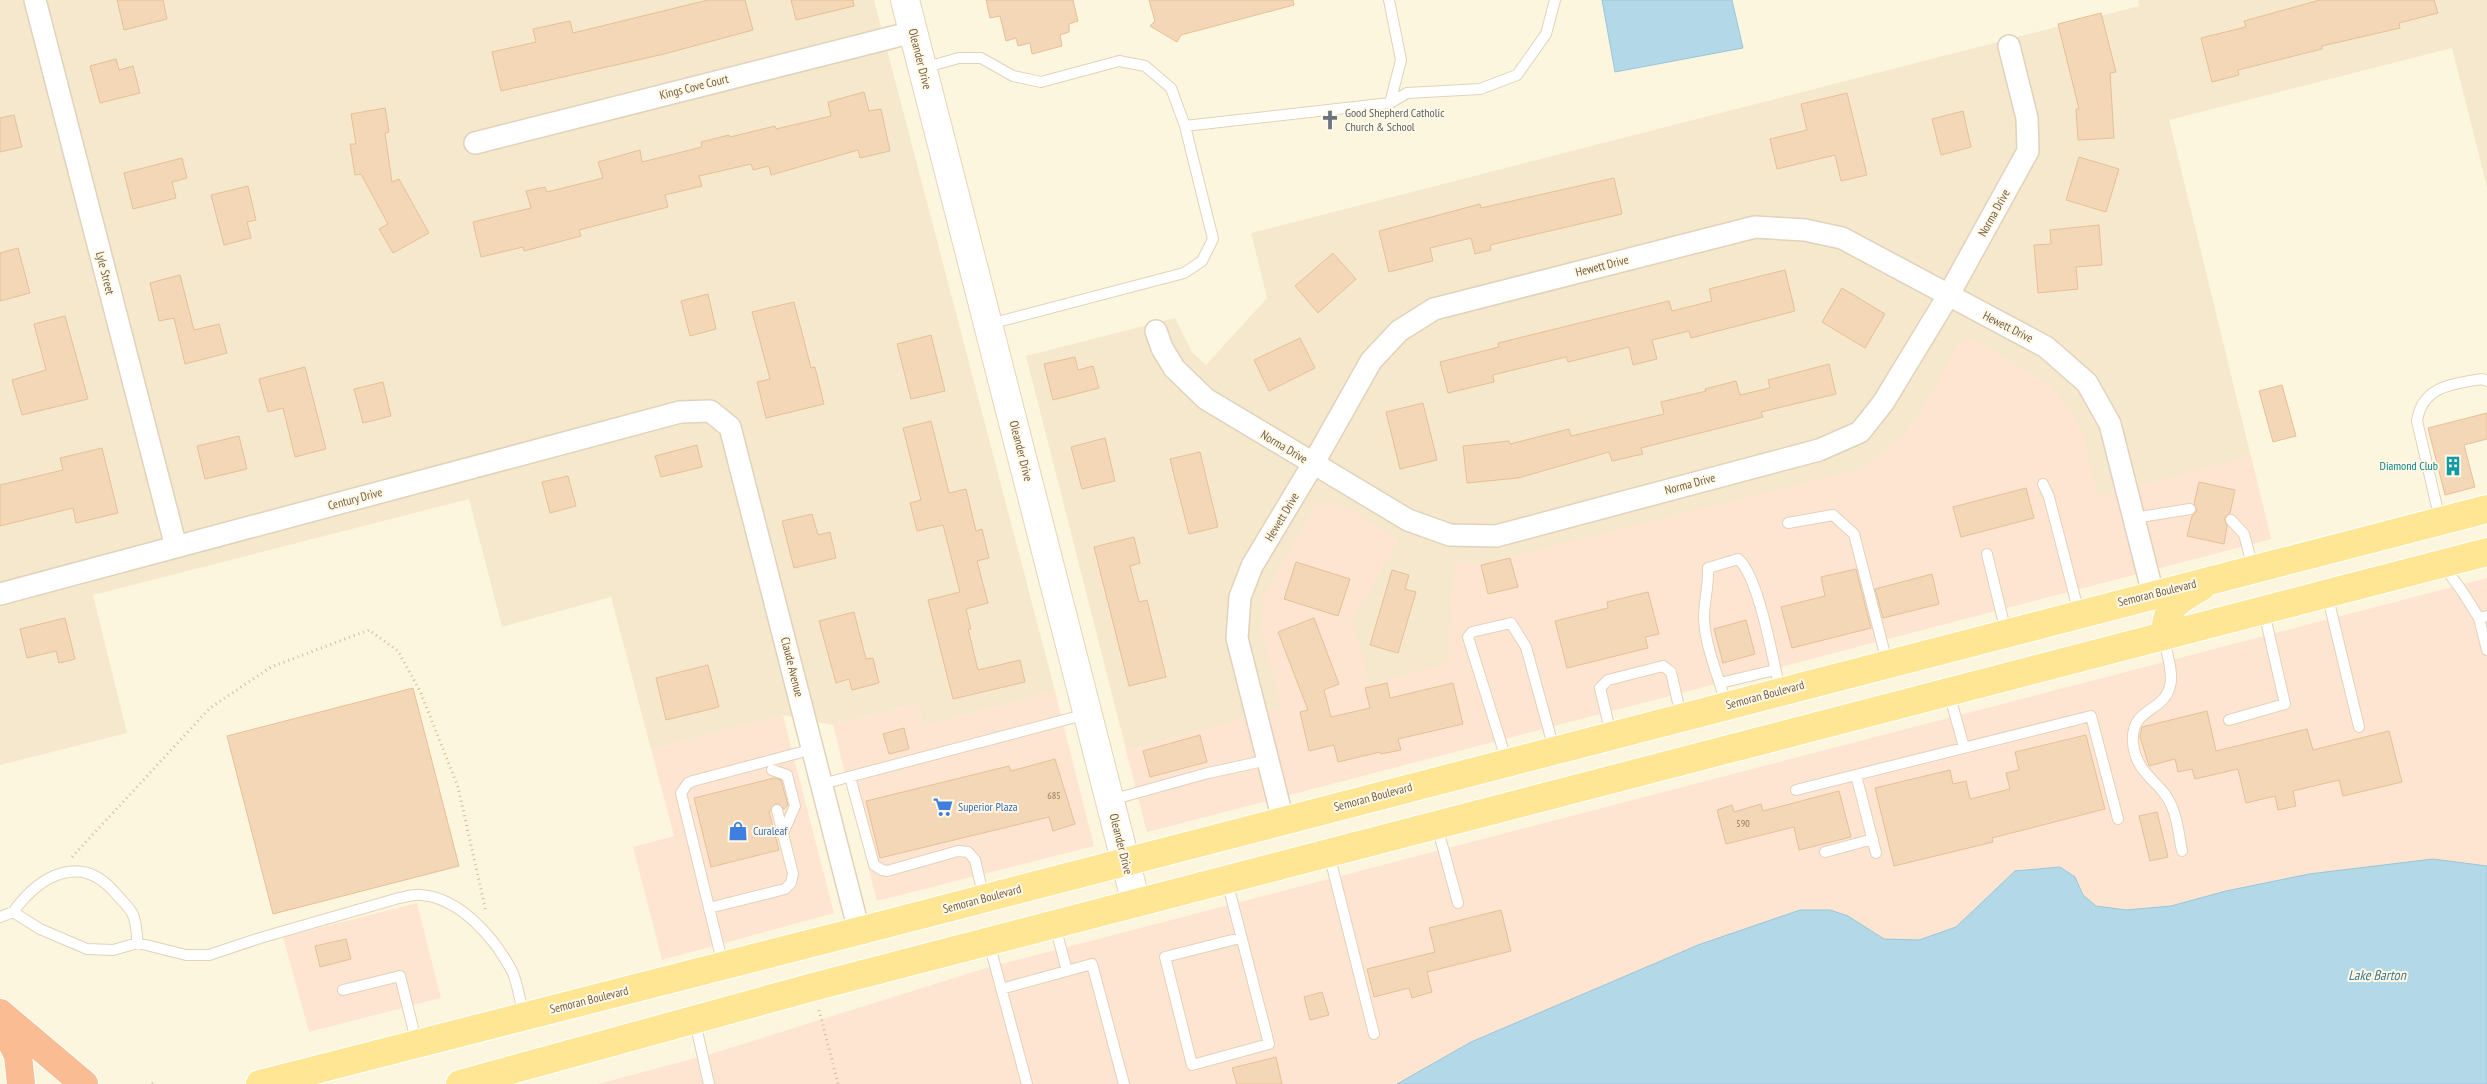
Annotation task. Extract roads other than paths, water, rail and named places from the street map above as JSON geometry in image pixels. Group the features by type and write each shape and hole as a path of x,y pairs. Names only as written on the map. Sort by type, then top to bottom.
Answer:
{"highway":[{"path":"0,1013 84,1084"},
{"path":"0,1020 18,1055 21,1084"}],"main road":[{"name":"Semoran Boulevard","path":"260,1084 984,899 1681,717 1723,694 1777,681 1888,663 2487,509"},
{"path":"460,1084 515,1077 694,1020 813,987 2487,552"},
{"path":"2164,636 2166,616 2180,599 2215,578"},
{"path":"2104,651 2137,632 2150,618 2153,594"}],"street":[{"name":"Lyle Street","path":"34,0 176,547"},
{"name":"Oleander Drive","path":"904,0 1136,903"},
{"name":"Kings Cove Court","path":"475,143 913,32"},
{"name":"Norma Drive","path":"1156,331 1162,348 1174,368 1206,399 1408,520 1450,535 1496,536 1819,450 1860,432 1883,404 1948,296 2028,151 2027,118 2010,46"},
{"name":"Hewett Drive","path":"1283,820 1237,638 1240,597 1252,566 1313,464 1371,361 1399,331 1434,309 1755,227 1804,230 1842,238 2046,347 2087,383 2110,424 2153,594"},
{"name":"Century Drive","path":"0,594 680,412 710,411"},
{"name":"Claude Avenue","path":"710,411 730,427 860,931"}],"lane":[{"path":"1389,0 1401,60 1390,103"},
{"path":"1185,126 1390,103 1407,93 1480,88 1517,75 1546,34 1555,0"},
{"path":"922,68 959,58 981,58 1013,76 1041,82 1119,61 1145,66 1171,88 1185,126 1213,239 1202,261 1184,273 989,325"},
{"path":"2440,521 2417,420 2419,406 2432,392 2455,383 2482,379 2487,381"},
{"path":"2043,484 2049,498 2079,613"},
{"path":"2134,518 2190,509"},
{"path":"1788,523 1833,515 1854,534 1888,663"},
{"path":"2231,520 2244,534 2253,568"},
{"path":"1987,554 2006,632"},
{"path":"1723,694 1706,634 1704,617 1708,568 1738,559 1744,564 1762,614 1777,681"},
{"path":"2442,564 2483,617 2487,650"},
{"path":"2326,594 2359,727"},
{"path":"2229,720 2285,704 2264,610"},
{"path":"1507,762 1468,637 1472,632 1511,622 1526,647 1554,750"},
{"path":"2164,636 2171,684 2164,700 2137,720 2133,731 2133,744 2140,766 2172,806 2182,851"},
{"path":"1611,735 1600,688 1608,680 1663,666 1671,672 1681,717"},
{"path":"1949,692 1964,748"},
{"path":"822,784 1088,714"},
{"path":"1796,790 2091,716 2118,819"},
{"path":"723,966 680,793 688,783 693,781 770,770 813,749"},
{"path":"1110,800 1208,773 1268,760"},
{"path":"770,770 787,775 795,806 783,833"},
{"path":"1856,775 1876,854"},
{"path":"850,777 874,865 887,871 958,851 968,852 975,860 984,899"},
{"path":"708,908 785,889 791,883 793,874 777,810"},
{"path":"1437,825 1458,903"},
{"path":"1825,852 1873,840"},
{"path":"1329,853 1374,1034"},
{"path":"0,918 13,912 26,895 56,874 78,870 92,875 110,886 133,914 138,943"},
{"path":"1227,880 1240,938 1269,1044 1192,1065 1165,957 1240,938"},
{"path":"13,912 40,929 87,948 113,950 138,943 186,955 210,955 260,938 399,898 421,895 437,899 462,911 488,936 513,973 524,1017"},
{"path":"1055,924 1067,971"},
{"path":"989,942 1027,1084"},
{"path":"1001,989 1092,964 1124,1084"},
{"path":"343,990 400,976 417,1044"},
{"path":"694,1020 710,1084"}],"water":[{"path":"1602,0 1732,0 1743,48 1615,72"},
{"name":"Lake Barton","path":"2433,859 2487,866 2487,1084 1397,1084 1471,1042 1698,945 1800,910 1830,910 1848,916 1884,939 1919,940 1956,927 2015,871 2060,867 2075,877 2083,895 2096,906 2126,910 2171,906 2226,891 2309,874"}],"place":[{"name":"Good Shepherd Catholic Church & School","path":"1330,120"},
{"name":"Diamond Club","path":"2453,466"},
{"name":"Superior Plaza","path":"943,807"},
{"name":"Curaleaf","path":"738,831"}]}
